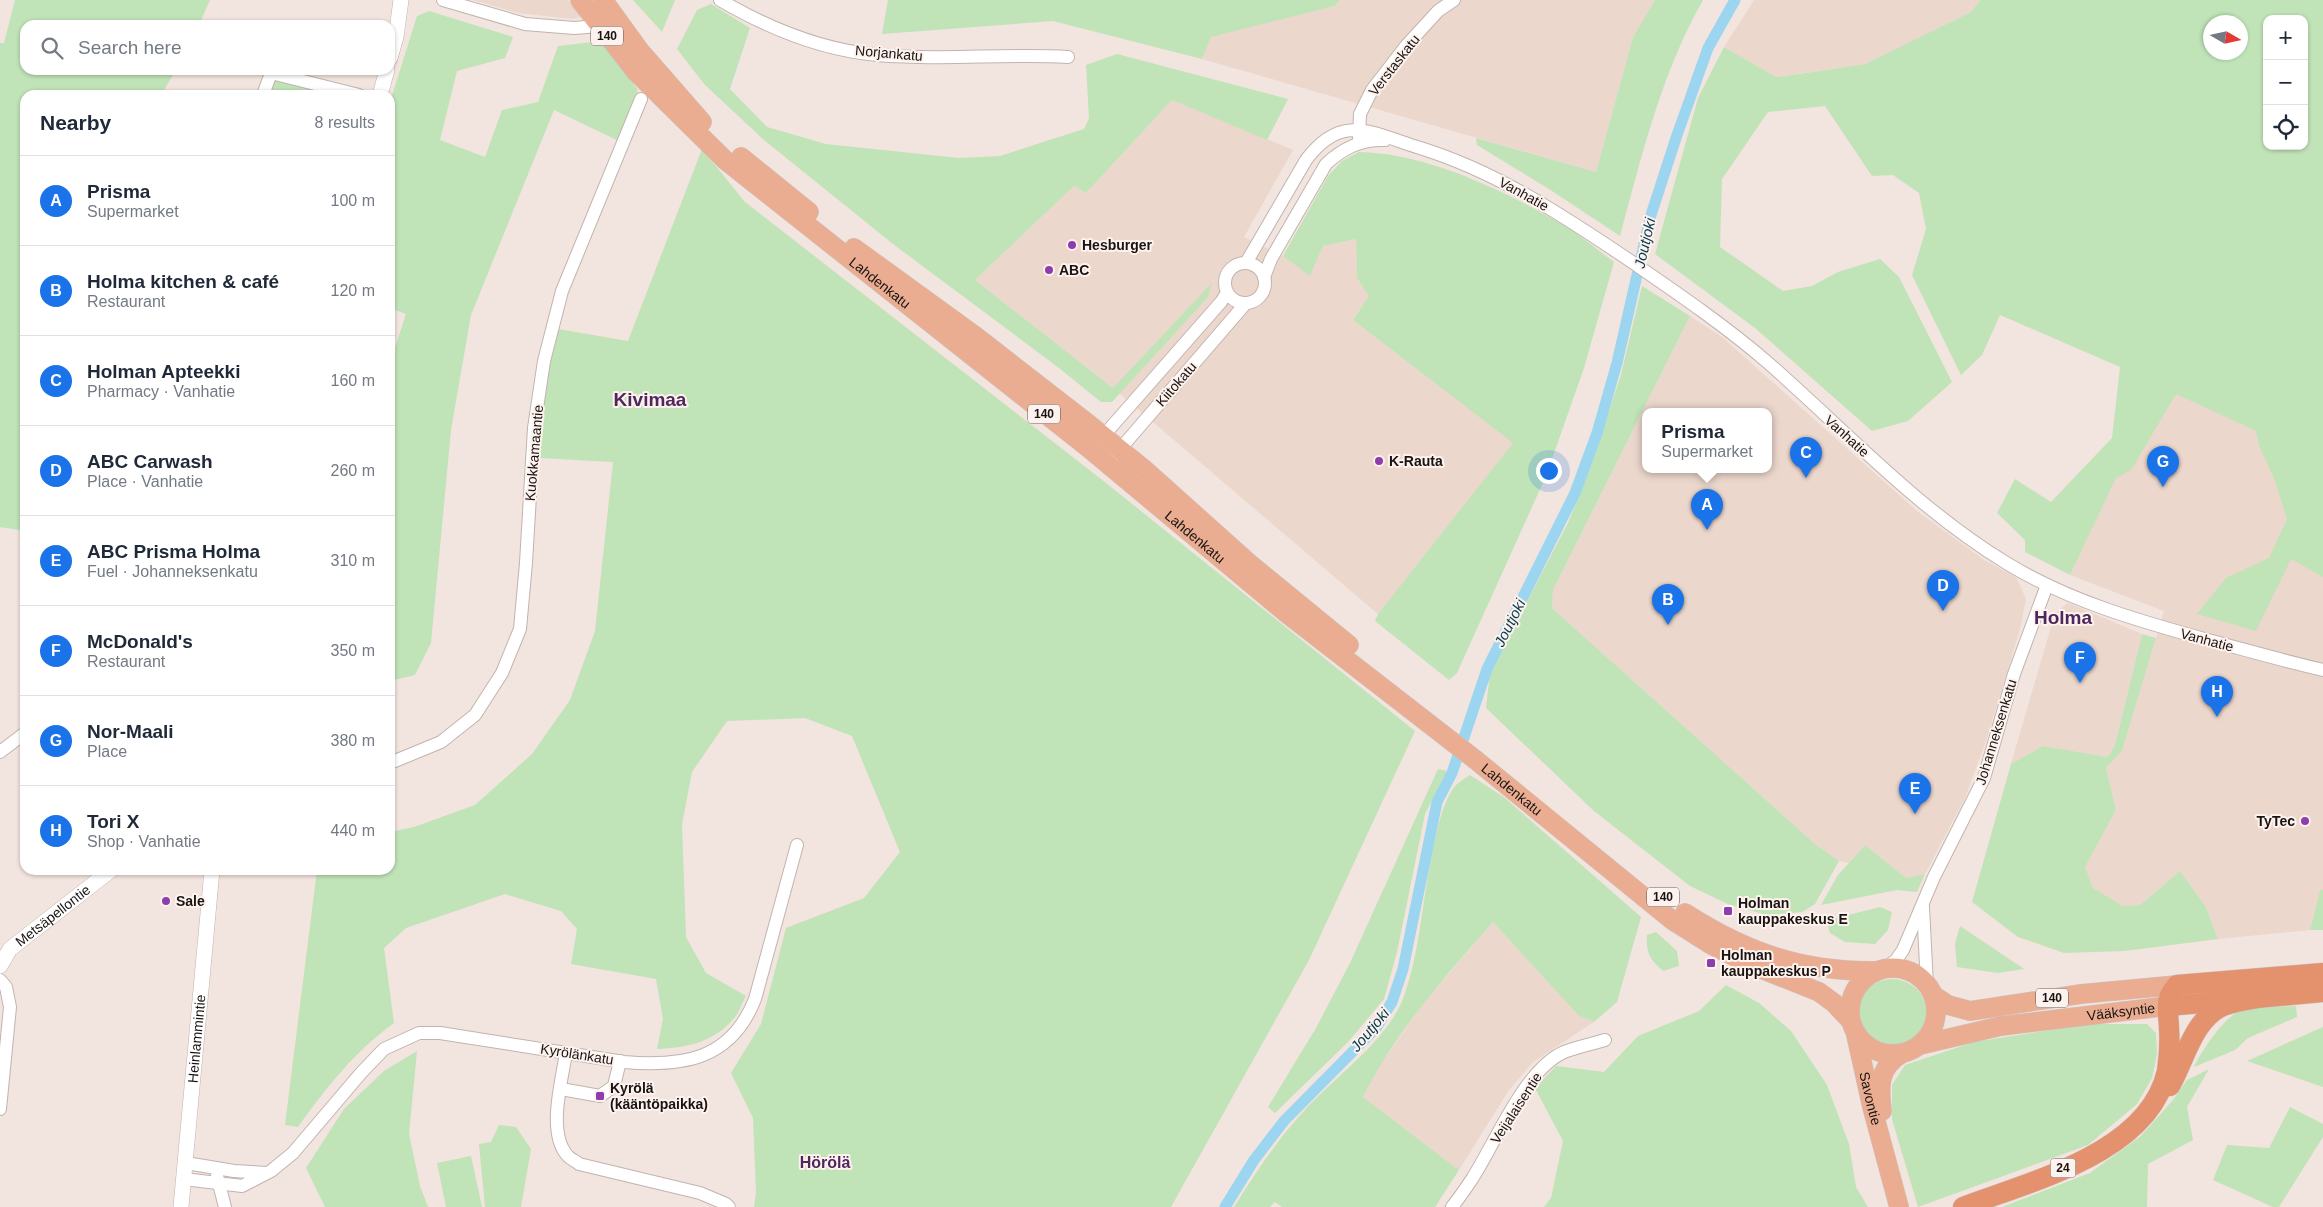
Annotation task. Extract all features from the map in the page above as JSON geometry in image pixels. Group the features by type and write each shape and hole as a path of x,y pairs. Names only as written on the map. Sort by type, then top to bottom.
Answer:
{"highway":[{"name":"Vääksyntie","path":"2177,985 2323,973"},
{"name":"24","path":"2151,1109 2166,1071 2170,1042 2168,1006 2172,992 2177,985"},
{"name":"Vääksyntie","path":"2168,1006 2323,992"},
{"name":"24","path":"1963,1207 2060,1170 2107,1147 2122,1137 2151,1109 2170,1085 2194,1037 2210,1014 2225,1006 2258,998"}],"main road":[{"name":"Lahdenkatu","path":"580,0 636,72 669,96 814,216 909,290 974,335 1120,449 1430,718"},
{"name":"Lahdenkatu","path":"603,0 640,51 669,96 725,160 771,199 1091,450 1285,612 1430,718 1673,905 1699,922 1728,938 1794,964 1824,970 1880,970"},
{"name":"Lahdenkatu","path":"1480,756 1672,920 1710,944 1749,964 1819,992 1834,1003 1853,1028"},
{"name":"140","path":"1880,970 1906,970 1930,990"},
{"path":"1853,1028 1850,1001 1854,992 1859,984 1880,970"},
{"name":"Vääksyntie","path":"1930,990 1948,1005 1970,1012 2081,994 2177,985"},
{"path":"1901,1054 1920,1045 1932,1031 1936,1011 1930,990"},
{"name":"Vääksyntie","path":"1920,1045 2001,1026 2168,1006"},
{"name":"140","path":"1853,1028 1863,1043 1878,1053 1901,1054"},
{"name":"Savontie","path":"1853,1028 1899,1207"},
{"name":"Savontie","path":"1887,1160 1881,1105 1881,1079 1888,1064 1901,1054"}],"street":[{"path":"395,40 401,0"},
{"path":"443,0 525,24 574,28 599,26"},
{"name":"Norjankatu","path":"720,0 750,18 782,32 816,42 875,55 912,57 1068,56"},
{"name":"Verstaskatu","path":"1359,137 1360,114 1372,90 1425,25 1438,11 1454,0"},
{"path":"265,90 270,75"},
{"path":"279,75 338,90"},
{"path":"381,90 386,75"},
{"name":"Kuokkamaantie","path":"395,761 440,742 475,715 502,673 520,629 534,428 544,361 562,290 641,99"},
{"path":"1246,263 1314,149 1329,136 1340,131 1359,137"},
{"path":"1264,277 1257,267 1246,263 1235,265 1227,274 1225,280 1227,292 1235,300 1246,303 1257,299 1261,295 1264,290 1264,277 1271,259 1326,164 1359,137"},
{"name":"Vanhatie","path":"1359,137 1400,142 1434,152 1506,182 1564,216 1725,328 1764,360 1878,464 1963,535 2010,565 2048,585 2094,605 2133,618 2323,670"},
{"name":"Kiitokatu","path":"1091,450 1221,302 1227,292"},
{"name":"Kiitokatu","path":"1106,464 1246,303"},
{"name":"Johanneksenkatu","path":"1880,970 1896,960 1903,950 1934,877 1984,778 2014,674 2048,585"},
{"path":"0,752 20,737"},
{"name":"Kyrölänkatu","path":"184,1179 242,1186 268,1173 282,1164 293,1153 375,1057 384,1049 406,1037 419,1033 440,1033 620,1061 651,1064 671,1063 705,1055 728,1041 748,1017 755,999 798,844"},
{"name":"Metsäpellontie","path":"0,966 10,949 105,875"},
{"name":"Heinlammintie","path":"181,1207 212,875"},
{"name":"Johanneksenkatu","path":"1923,903 1924,959 1930,990"},
{"path":"0,980 6,988 10,1007 0,1109"},
{"name":"Veijalaisentie","path":"1452,1207 1472,1179 1510,1112 1535,1075 1564,1052 1605,1040"},
{"path":"566,1053 556,1122 566,1155 580,1164 700,1193 726,1204 728,1207"},
{"path":"561,1089 600,1096 614,1086 620,1061"},
{"path":"186,1163 268,1173"},
{"path":"217,1168 217,1183 225,1207"}],"shaded area":[{"path":"473,0 568,0 581,17 573,19 518,13"},
{"path":"1340,0 1655,0 1633,37 1596,172 1202,59 1210,37 1335,6"},
{"path":"1754,0 1980,0 1971,12 1865,64 1776,77 1724,47"},
{"path":"1172,100 1293,150 1244,237 1289,259 1310,276 1323,246 1356,239 1357,278 1369,296 1353,320 1514,443 1378,614 1113,388 975,280 1074,186 1086,193"},
{"path":"1690,316 1722,337 1917,511 1984,560 2016,577 2026,599 2020,629 1987,738 1965,798 1925,874 1906,878 1865,845 1848,863 1839,861 1815,844 1552,608 1553,590 1642,412 1642,473 1772,473 1772,408 1644,408"},
{"path":"2167,368 2323,437 2323,890 2320,890 2310,930 2218,939 2206,907 2180,871 2140,905 2123,906 2093,888 2085,867 2116,810 2106,768 2122,751 2164,611 2070,575"},
{"path":"2068,603 2142,634 2115,745 2108,757 2043,746 2011,764 2055,613"},
{"path":"1493,922 1579,1016 1594,1022 1533,1062 1509,1090 1459,1170 1363,1097 1378,1068 1422,1005"}],"green space":[{"path":"15,0 210,0 201,20 20,20 20,75 173,75 164,90 20,90 20,530 0,527 0,43 4,43"},
{"path":"633,0 675,0 662,32"},
{"path":"888,0 1340,0 1335,6 1211,37 1202,59 1053,21 882,34"},
{"path":"1655,0 1703,0 1688,28 1664,86 1645,145 1620,236 1477,145 1476,138 1596,172 1633,37"},
{"path":"1980,0 2323,0 2323,577 2291,559 2256,631 2197,614 2226,578 2269,558 2287,519 2274,478 2259,446 2256,431 2176,394 2131,470 2116,478 2070,575 2025,552 2025,540 1997,513 2015,479 2051,502 2112,438 2120,367 2000,315 1982,355 1961,375 1912,275 1926,229 1919,193 1893,175 1872,176 1825,106 1768,112 1722,179 1720,247 1783,291 1812,286 1838,272 1880,259 1899,277 1952,382 1908,421 1872,431 1755,328 1655,254 1698,98 1724,47 1776,77 1865,64 1971,12"},
{"path":"711,4 750,28 730,89 767,127 826,144 959,158 1000,156 1084,129 1089,118 1086,65 1117,54 1288,99 1267,140 1172,100 1086,193 1074,186 975,280 1113,388 1212,283 1208,297 1112,402 1101,402 1059,368 893,244 764,140 705,85 677,49 697,10"},
{"path":"429,11 513,37 505,58 457,71 440,140 485,157 502,110 538,102 558,46 602,41 638,90 617,140 554,110 471,315 451,430 431,643 415,675 395,680 395,348 406,314 395,310 394,90 417,16"},
{"path":"275,80 316,90 271,90"},
{"path":"702,149 745,202 1106,483 1415,731 1309,960 1171,1207 754,1207 756,1193 753,1118 731,1073 761,1024 786,928 864,898 900,852 852,736 805,718 727,721 692,772 682,824 686,937 706,973 746,996 735,1017 727,1026 700,1042 679,1047 657,1049 663,1019 656,979 571,964 577,929 561,911 505,894 406,928 384,948 394,1023 366,1046 342,1071 298,1127 285,1125 316,875 395,875 395,831 414,827 475,805 532,754 570,700 595,631 613,462 539,458 542,409 558,329 628,341"},
{"path":"1359,152 1410,159 1462,175 1512,197 1565,226 1614,262 1584,368 1546,476 1457,673 1449,680 1375,621 1378,614 1513,443 1353,320 1369,296 1357,278 1356,239 1323,246 1310,276 1283,256 1328,176 1342,161"},
{"path":"1642,286 1690,316 1644,408 1642,408 1642,412 1553,590 1552,608 1815,844 1839,861 1815,904 1802,912 1767,915 1728,904 1690,886 1594,811 1486,708 1490,672 1568,523 1591,465 1621,375"},
{"path":"2142,634 2156,638 2122,751 2106,768 2116,810 2085,867 2093,888 2123,906 2140,905 2180,871 2206,907 2218,939 2125,951 2064,953 2018,937 1972,902 2011,764 2043,746 2108,757 2115,745"},
{"path":"1438,769 1447,771 1425,814 1397,952 1384,999 1349,1041 1275,1113 1268,1107 1316,1028 1350,963"},
{"path":"1470,775 1505,798 1641,917 1617,1002 1594,1022 1579,1016 1493,922 1422,1005 1390,1050 1363,1097 1459,1170 1435,1207 1282,1207 1275,1202 1270,1207 1234,1207 1293,1123 1372,1044 1395,1015 1403,999 1414,961 1431,859 1442,813 1453,789"},
{"path":"1865,845 1906,878 1925,874 1917,892 1897,890 1821,905 1838,875"},
{"path":"2320,890 2323,890 2323,930 2310,930"},
{"path":"1880,907 1892,912 1888,930 1875,944 1845,942 1830,933 1828,925 1836,918"},
{"path":"1960,926 2024,969 1998,973 1957,967 1955,944"},
{"path":"1656,932 1677,951 1679,966 1663,971 1652,959 1648,952 1647,935"},
{"path":"1885,979 1899,979 1912,985 1921,994 1927,1007 1925,1027 1917,1039 1899,1049 1885,1049 1872,1043 1863,1034 1857,1021 1857,1007 1863,994 1872,985"},
{"path":"1726,985 1759,1003 1791,1031 1827,1085 1849,1144 1856,1187 1868,1207 1544,1207 1551,1198 1563,1141 1535,1088 1556,1066 1604,1072 1638,1036 1699,1011"},
{"path":"2296,1006 2297,1017 2248,1038 2235,1050 2194,1067 2214,1035 2235,1014 2254,1008"},
{"path":"2088,1024 2147,1024 2156,1033 2157,1054 2152,1078 2137,1104 2088,1145 1918,1207 1892,1119 1892,1085 1905,1065 1974,1042"},
{"path":"2323,1027 2323,1087 2247,1061"},
{"path":"417,1051 409,1134 420,1186 428,1207 325,1207 306,1168 344,1109 384,1071"},
{"path":"2209,1069 2187,1107 2193,1140 2148,1164 2147,1207 2002,1207 2090,1173 2141,1136 2173,1100 2187,1080"},
{"path":"2290,1107 2323,1124 2323,1137 2279,1207 2273,1207 2213,1180 2227,1145 2269,1148"},
{"path":"499,1125 516,1127 531,1149 521,1207 485,1207 479,1144 491,1142"},
{"path":"471,1156 482,1207 446,1207 437,1163"}],"waterway":[{"name":"Joutjoki","path":"1225,1207 1254,1160 1284,1121 1376,1028 1392,1002 1403,969 1437,802 1452,773 1487,669 1575,493 1597,433 1617,363 1650,218 1708,48 1735,0"}],"place":[{"name":"Hesburger","path":"1072,245"},
{"name":"ABC","path":"1049,270"},
{"name":"K-Rauta","path":"1379,461"},
{"name":"Holman Apteekki","path":"1806,478"},
{"name":"Nor-Maali","path":"2163,487"},
{"name":"Prisma","path":"1707,530"},
{"name":"ABC Carwash","path":"1943,611"},
{"name":"Holma kitchen & café","path":"1668,625"},
{"name":"McDonald's","path":"2080,683"},
{"name":"Tori X","path":"2217,717"},
{"name":"ABC Prisma Holma","path":"1915,814"},
{"name":"TyTec","path":"2305,821"},
{"name":"Sale","path":"166,901"},
{"name":"Holman kauppakeskus E","path":"1728,911"},
{"name":"Holman kauppakeskus P","path":"1711,963"},
{"name":"Kyrölä (kääntöpaikka)","path":"600,1096"}],"district":[{"name":"Kivimaa","path":"650,399"},
{"name":"Holma","path":"2063,617"},
{"name":"Hörölä","path":"825,1162"}]}
